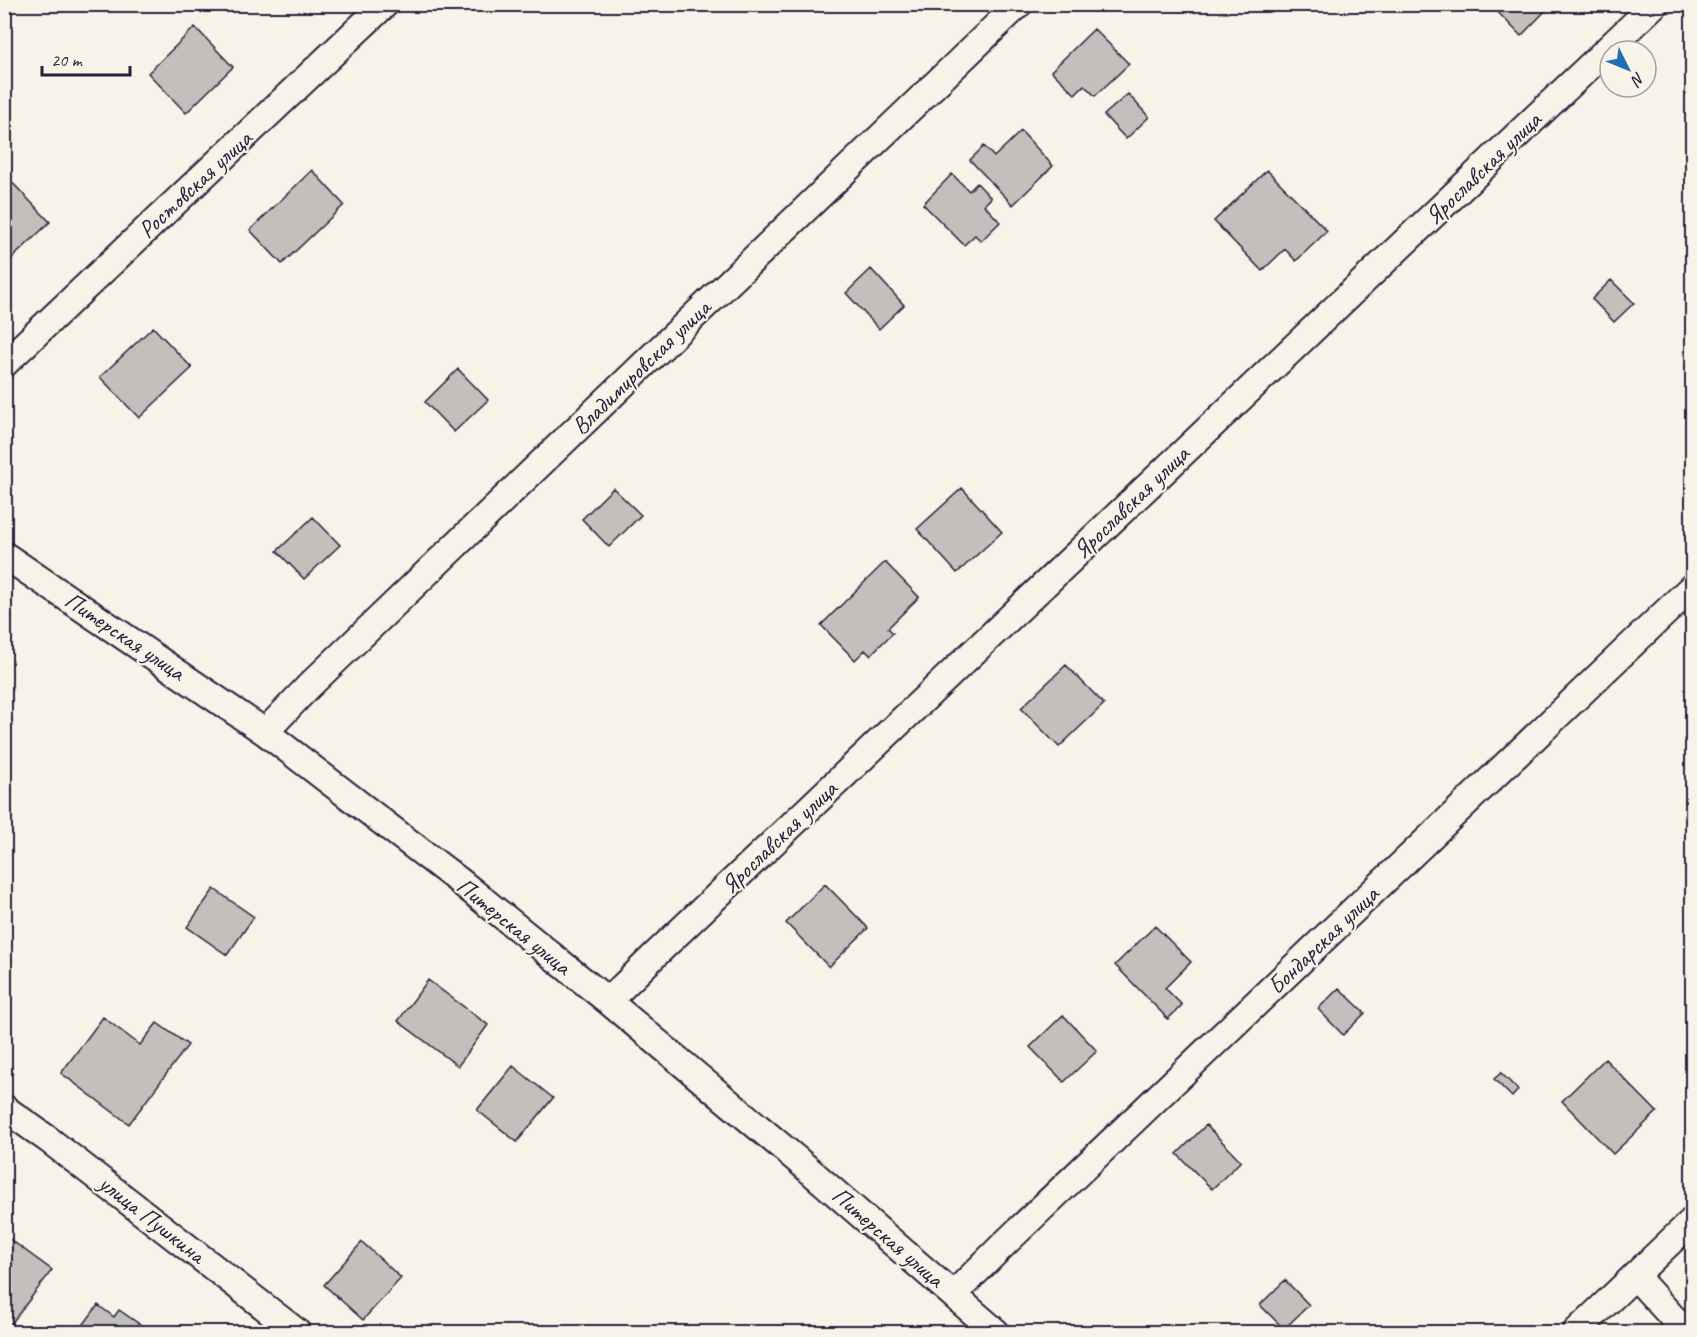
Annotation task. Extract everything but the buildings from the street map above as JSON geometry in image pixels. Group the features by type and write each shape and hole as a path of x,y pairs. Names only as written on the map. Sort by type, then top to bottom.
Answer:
{"street":[{"name":"Ростовская улица","path":"4,364 385,4"},
{"name":"Владимировская улица","path":"265,732 309,686 1019,4"},
{"name":"Ярославская улица","path":"609,1001 1655,4"},
{"name":"Питерская улица","path":"4,555 265,732 462,883 609,1001 996,1332"},
{"name":"Бондарская улица","path":"954,1294 1692,587"},
{"name":"улица Пушкина","path":"4,1108 49,1140 297,1332"},
{"path":"1576,1332 1692,1221"},
{"path":"1635,1276 1686,1332"}]}
